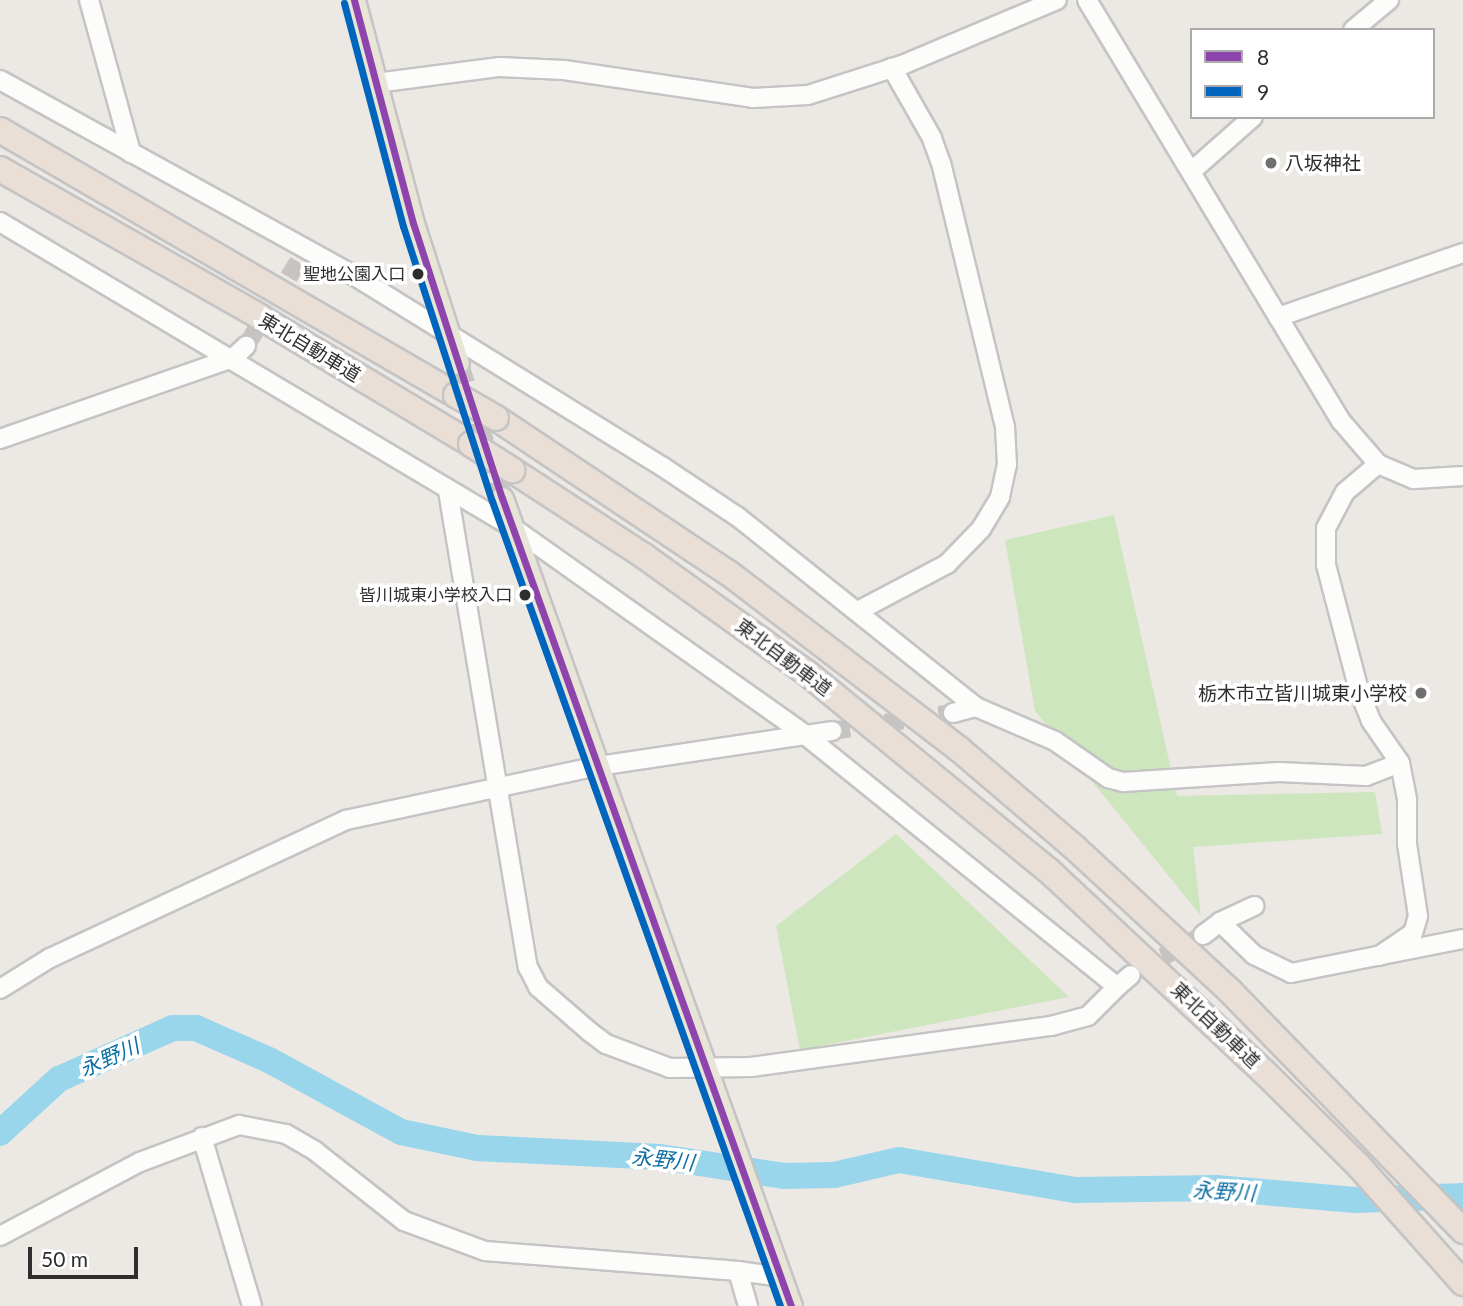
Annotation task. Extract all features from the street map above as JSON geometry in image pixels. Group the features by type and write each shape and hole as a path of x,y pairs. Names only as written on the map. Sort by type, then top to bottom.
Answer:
{"highway":[{"name":"東北自動車道","path":"0,130 496,418 730,574 825,644 1074,847 1229,990 1463,1231"},
{"name":"東北自動車道","path":"0,169 260,317 471,444 644,556 807,673 1049,871 1189,998 1358,1166 1463,1283"}],"main road":[{"path":"354,0 458,363"},
{"path":"502,498 791,1306"}],"street":[{"path":"89,0 131,153"},
{"path":"376,83 500,67 565,70 753,98 808,95 892,68 1056,0"},
{"path":"1087,0 1193,170 1341,421 1378,464 1413,478 1463,476"},
{"path":"1355,28 1389,0"},
{"path":"858,611 947,564 981,529 1000,498 1007,465 1005,427 942,166 932,138 892,68"},
{"path":"0,80 131,153 301,256 449,336 738,517 976,707 1055,741 1094,771 1123,782 1279,772 1366,776 1400,763"},
{"path":"1193,170 1251,119"},
{"path":"0,222 239,352 448,491 512,527 804,734 1116,987"},
{"path":"1278,317 1463,253"},
{"path":"0,439 239,352"},
{"path":"1378,464 1359,476 1336,506 1326,528 1326,565 1359,691 1371,720 1400,763 1418,916 1413,933 1379,956"},
{"path":"448,491 528,967 538,987 606,1044 670,1068 708,1072 974,1040 1051,1026 1088,1016 1131,975"},
{"path":"953,713 976,707"},
{"path":"0,989 50,957 190,895 318,830 346,820 598,766 832,731"},
{"path":"1203,935 1220,922 1254,906"},
{"path":"1220,922 1254,955 1291,973 1463,939"},
{"path":"0,1236 78,1192 202,1137 239,1125 286,1134 315,1151 404,1221 485,1251 737,1271 778,1271"},
{"path":"202,1137 252,1306"},
{"path":"737,1271 748,1306"}],"green space":[{"path":"1114,515 1177,796 1375,792 1382,834 1193,847 1201,916 1035,711 1005,540"},
{"path":"896,834 1069,997 800,1050 776,926"}],"waterway":[{"name":"永野川","path":"0,1133 59,1079 173,1028 196,1028 269,1060 401,1132 477,1148 660,1157 784,1176 834,1175 899,1160 1075,1190 1216,1188 1355,1200 1463,1196"}],"tunnel":[{"path":"246,346 298,262"},
{"path":"458,363 502,498"},
{"path":"832,731 953,713"},
{"path":"1139,970 1203,935"}],"transit line":[{"name":"8","path":"354,0 413,223 502,498 791,1306"},
{"name":"9","path":"344,3 403,226 492,501 780,1306"}],"place":[{"name":"八坂神社","path":"1271,163"},
{"name":"聖地公園入口","path":"418,274"},
{"name":"皆川城東小学校入口","path":"525,595"},
{"name":"栃木市立皆川城東小学校","path":"1421,693"}]}
